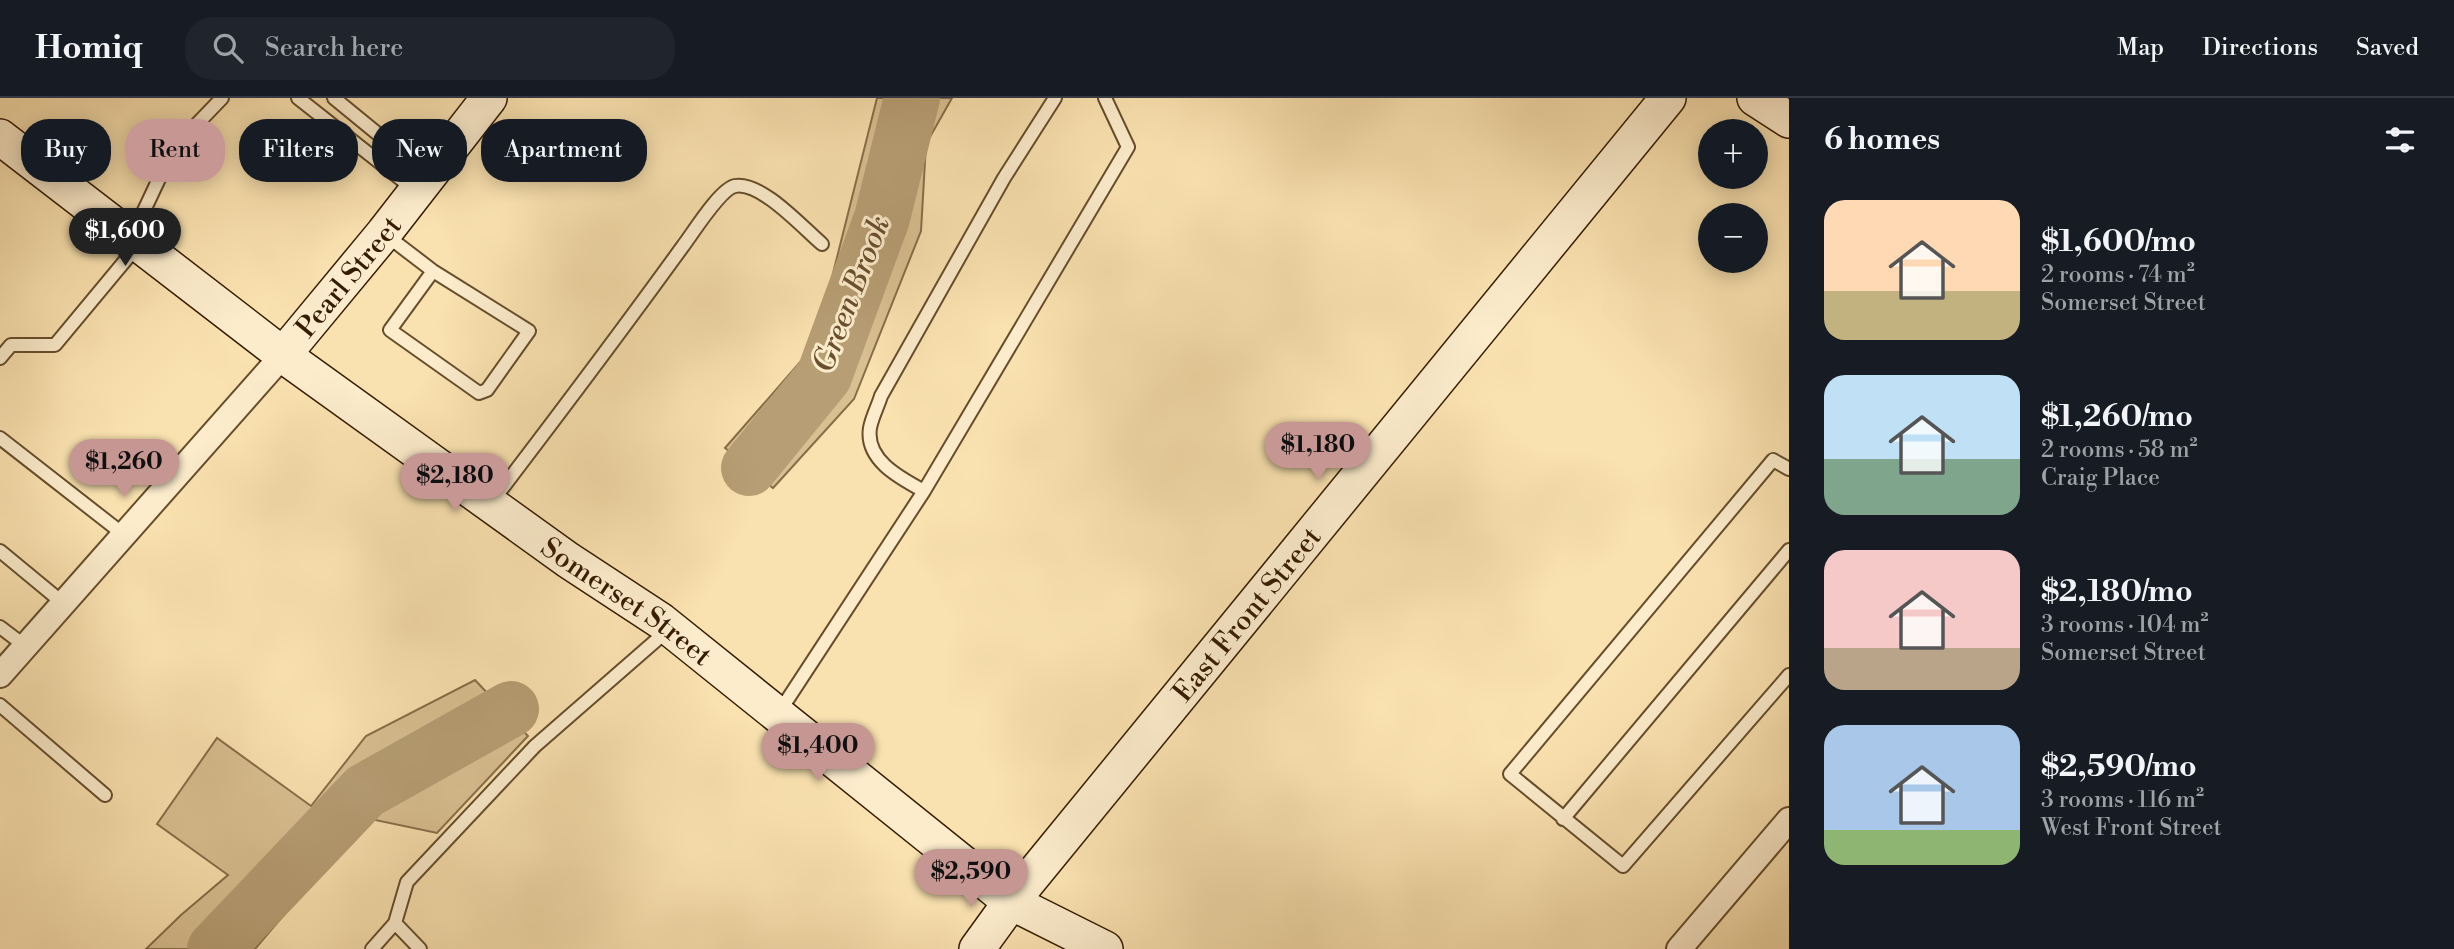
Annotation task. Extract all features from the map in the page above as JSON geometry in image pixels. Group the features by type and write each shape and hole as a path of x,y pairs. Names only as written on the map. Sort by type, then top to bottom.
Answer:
{"main road":[{"name":"Pearl Street","path":"283,355 384,233 489,98"},
{"name":"East Front Street","path":"976,949 1011,902 1668,98"},
{"path":"1755,98 1789,120"},
{"name":"Somerset Street","path":"0,137 283,355 568,560 670,628 1011,902 1105,949"}],"street":[{"path":"0,675 283,355"},
{"path":"1679,949 1789,820"}],"lane":[{"path":"0,358 11,345 55,345 139,244 141,217 173,149 222,98"},
{"path":"298,98 422,183"},
{"path":"334,98 422,183"},
{"path":"924,491 899,477 877,457 870,445 870,427 888,384 1004,178 1055,98"},
{"path":"778,715 924,491 1128,147 1105,98"},
{"path":"490,504 726,192 734,186 746,186 760,191 822,244"},
{"path":"384,233 433,271 529,331 487,390 479,393 390,330 433,271"},
{"path":"0,438 123,534"},
{"path":"1789,469 1773,460 1510,774 1623,866 1789,675"},
{"path":"1563,819 1789,550"},
{"path":"0,551 62,603"},
{"path":"0,627 25,646"},
{"path":"372,949 395,923 407,882 416,872 535,746 670,628"},
{"path":"0,705 105,795"},
{"path":"395,923 421,949"}],"shaded area":[{"path":"877,98 952,98 926,144 921,231 854,399 773,488 725,448 815,345"},
{"path":"475,680 528,736 437,833 366,818 255,949 146,949 228,875 157,824 217,738 311,806 366,736"}],"waterway":[{"name":"Green Brook","path":"749,468 824,376 882,218 912,98"},
{"name":"Green Brook","path":"215,949 365,791 511,709"}]}
